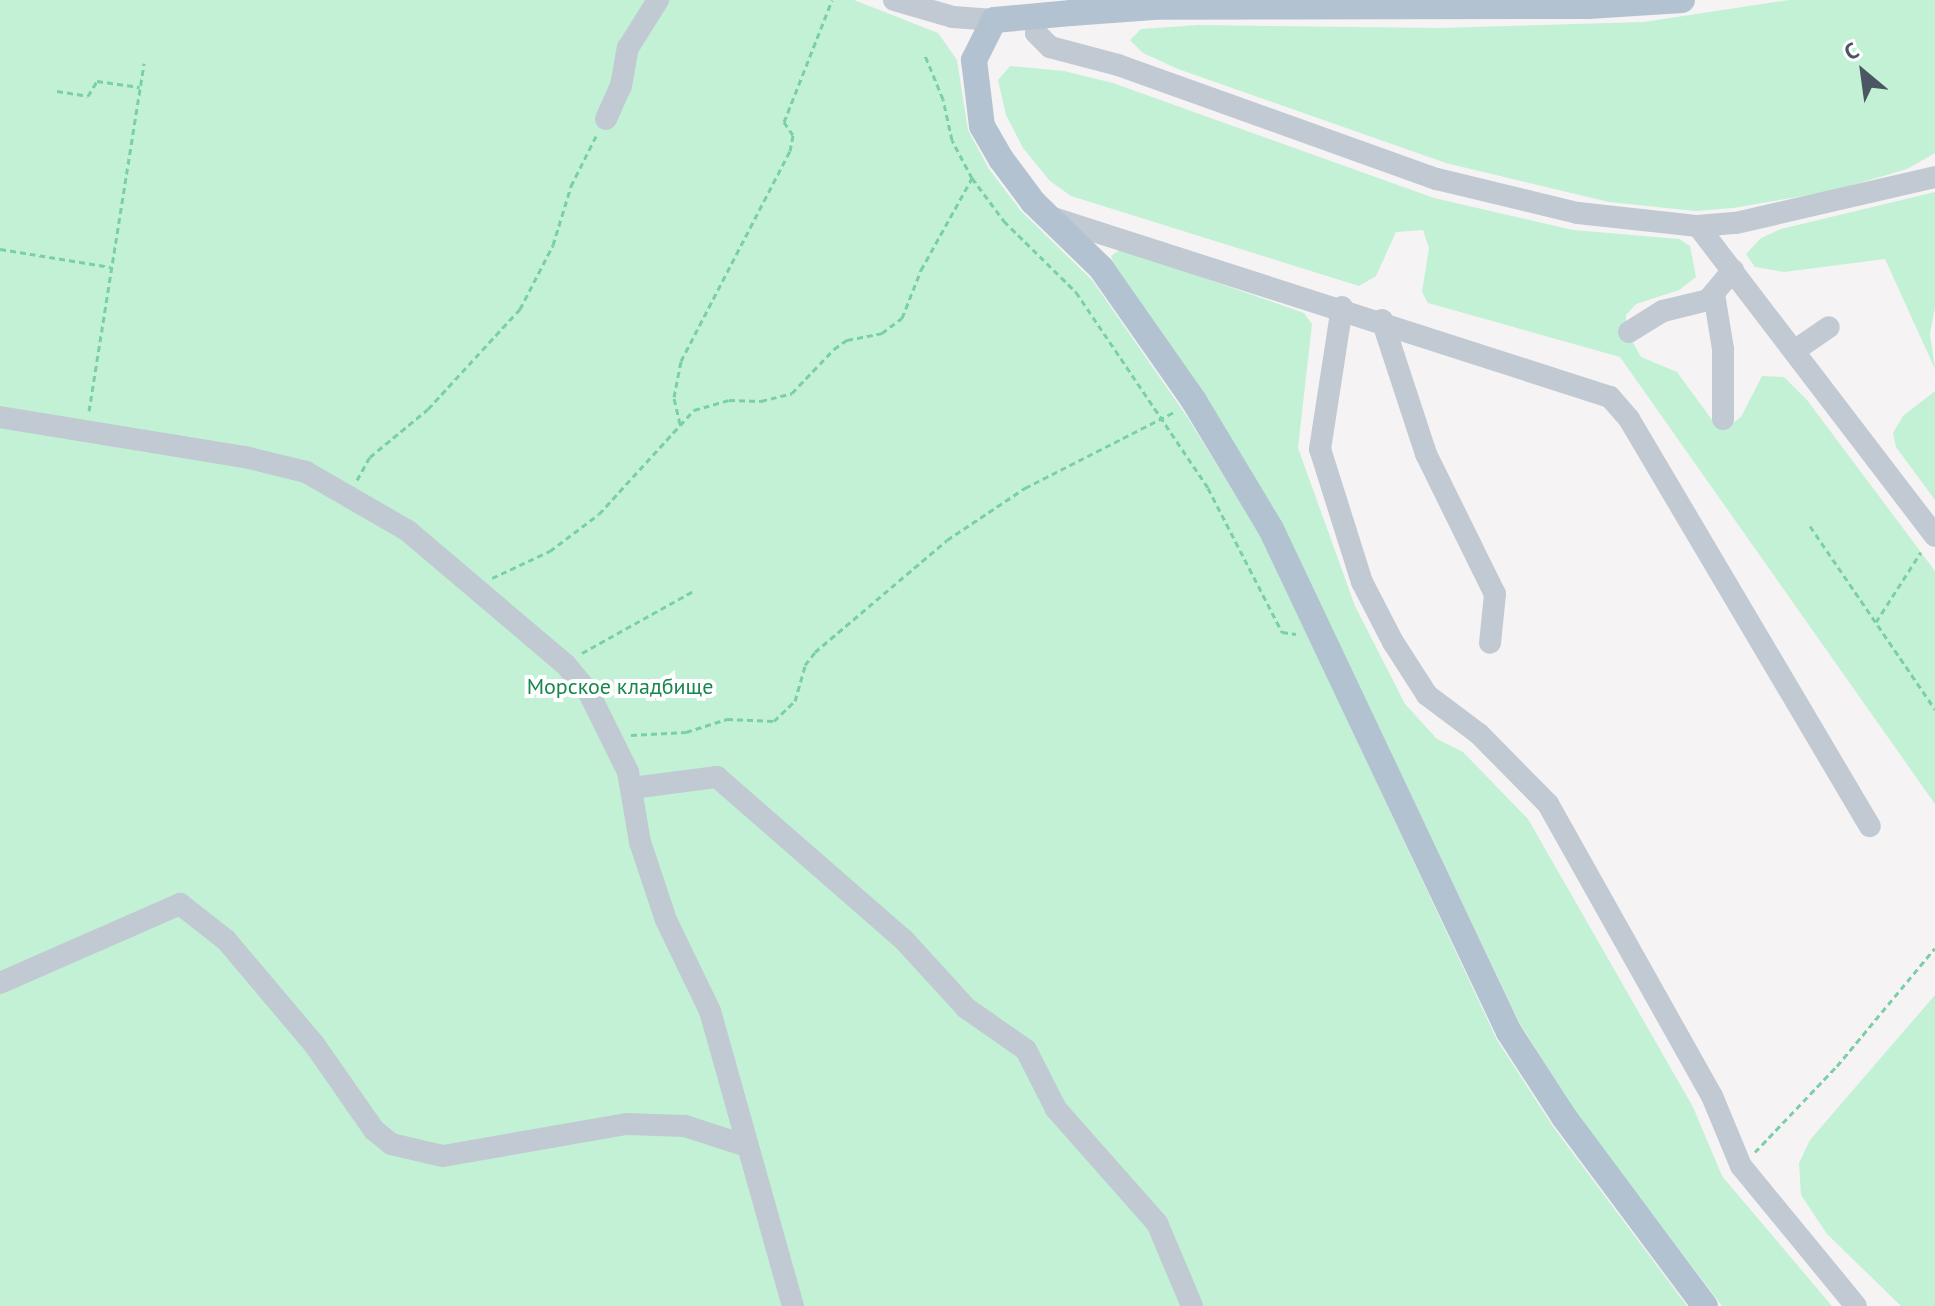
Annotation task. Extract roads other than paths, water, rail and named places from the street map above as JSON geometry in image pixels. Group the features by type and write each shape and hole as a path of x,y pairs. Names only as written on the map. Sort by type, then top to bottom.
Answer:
{"main road":[{"path":"1682,0 1152,4 994,20 974,60 982,126 1025,191 1101,268 1194,401 1271,529 1509,1032 1564,1117 1705,1306"}],"street":[{"path":"606,119 621,86 628,48 658,0"},
{"path":"894,0 953,17 994,20"},
{"path":"1037,16 1036,33 1050,47 1118,65 1437,179 1578,213 1698,226 1736,223 1935,177"},
{"path":"1050,217 1595,388 1617,402 1870,826"},
{"path":"1698,226 1794,351 1840,397 1931,540"},
{"path":"1629,332 1650,317 1698,304 1714,294 1733,270"},
{"path":"1714,294 1723,349 1723,419"},
{"path":"1342,307 1319,436 1362,582 1427,695 1479,734 1548,804 1712,1096 1741,1166 1856,1306"},
{"path":"1382,320 1426,454 1495,594 1490,643"},
{"path":"1794,351 1829,327"},
{"path":"0,417 86,431 127,442 245,457 306,472 408,531 565,664 613,735 632,788 640,842 666,920 710,1011 793,1306"},
{"path":"632,788 717,777 904,940 966,1008 1026,1050 1056,1109 1157,1223 1192,1306"},
{"path":"0,983 180,904 226,940 314,1044 374,1130 391,1144 443,1156 638,1124 685,1126 747,1146"}],"park label":[{"name":"Морское кладбище","path":"620,687"}]}
